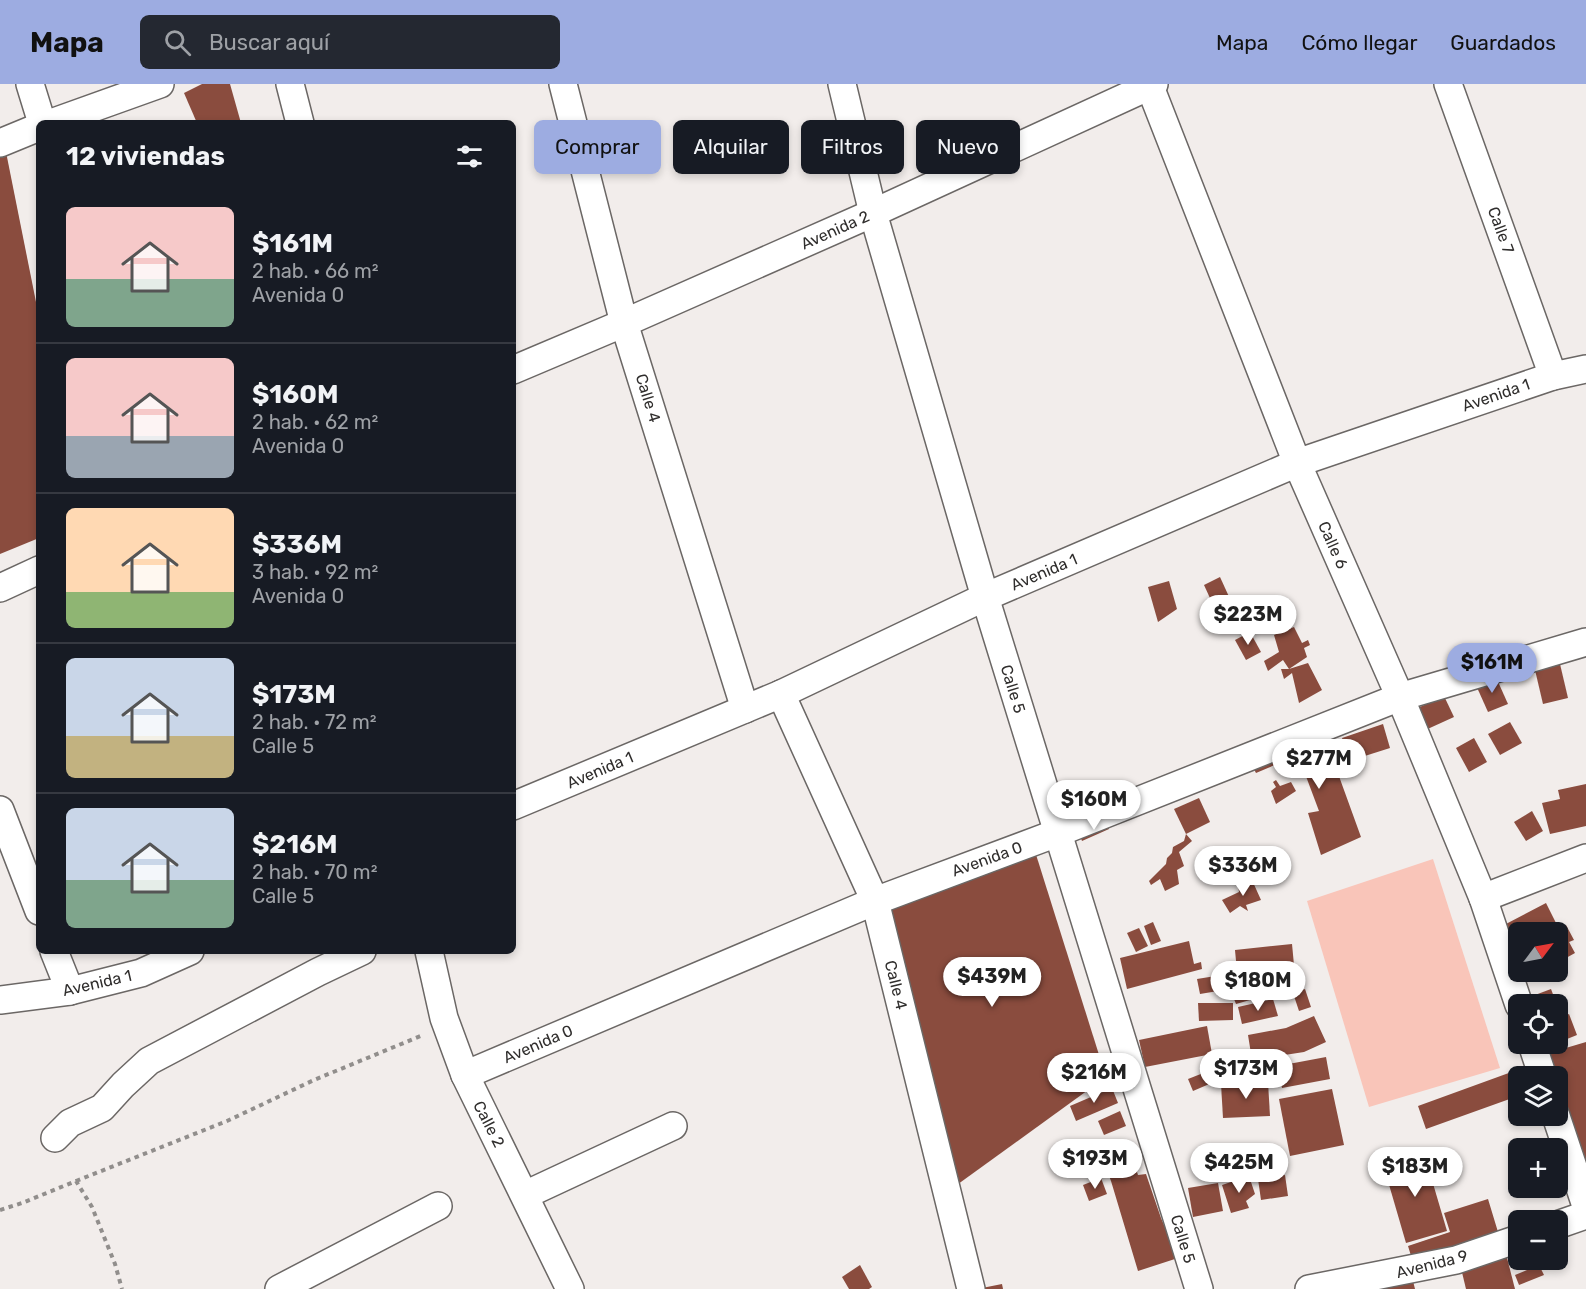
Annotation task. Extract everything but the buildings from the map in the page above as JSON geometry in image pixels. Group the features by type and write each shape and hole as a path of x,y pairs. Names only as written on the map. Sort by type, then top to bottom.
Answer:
{"street":[{"path":"30,84 41,120"},
{"path":"59,120 160,84"},
{"path":"290,84 299,120"},
{"name":"Calle 4","path":"563,84 624,323 746,709"},
{"name":"Calle 5","path":"842,84 873,213 985,597 1199,1289"},
{"name":"Calle 7","path":"1448,84 1553,376"},
{"name":"Avenida 2","path":"516,369 873,213 1151,85"},
{"name":"Calle 6","path":"1151,85 1297,463 1400,697 1483,898 1515,994"},
{"path":"0,143 36,128"},
{"name":"Avenida 1","path":"516,805 746,709 985,597 1297,463 1553,376 1586,369"},
{"path":"0,588 36,571"},
{"name":"Avenida 0","path":"465,1076 875,901 1057,833 1400,697 1586,642"},
{"name":"Calle 4","path":"780,694 875,901 971,1289"},
{"path":"0,810 36,903"},
{"path":"1483,898 1586,858"},
{"path":"55,954 70,991"},
{"name":"Avenida 1","path":"0,1000 70,991 141,973 182,954"},
{"path":"55,1138 70,1123 102,1108 149,1061 356,954"},
{"name":"Calle 2","path":"430,954 447,1024 465,1076 570,1289"},
{"path":"525,1196 673,1126"},
{"path":"1559,1126 1586,1206"},
{"path":"279,1289 438,1206"},
{"path":"1568,1221 1586,1215"},
{"name":"Avenida 9","path":"1309,1289 1456,1260 1508,1242"}],"path":[{"path":"0,1210 227,1120 314,1080 447,1024"},
{"path":"76,1181 92,1208 115,1264 122,1289"}],"shaded area":[{"path":"1433,859 1500,1068 1369,1107 1307,901"}]}
